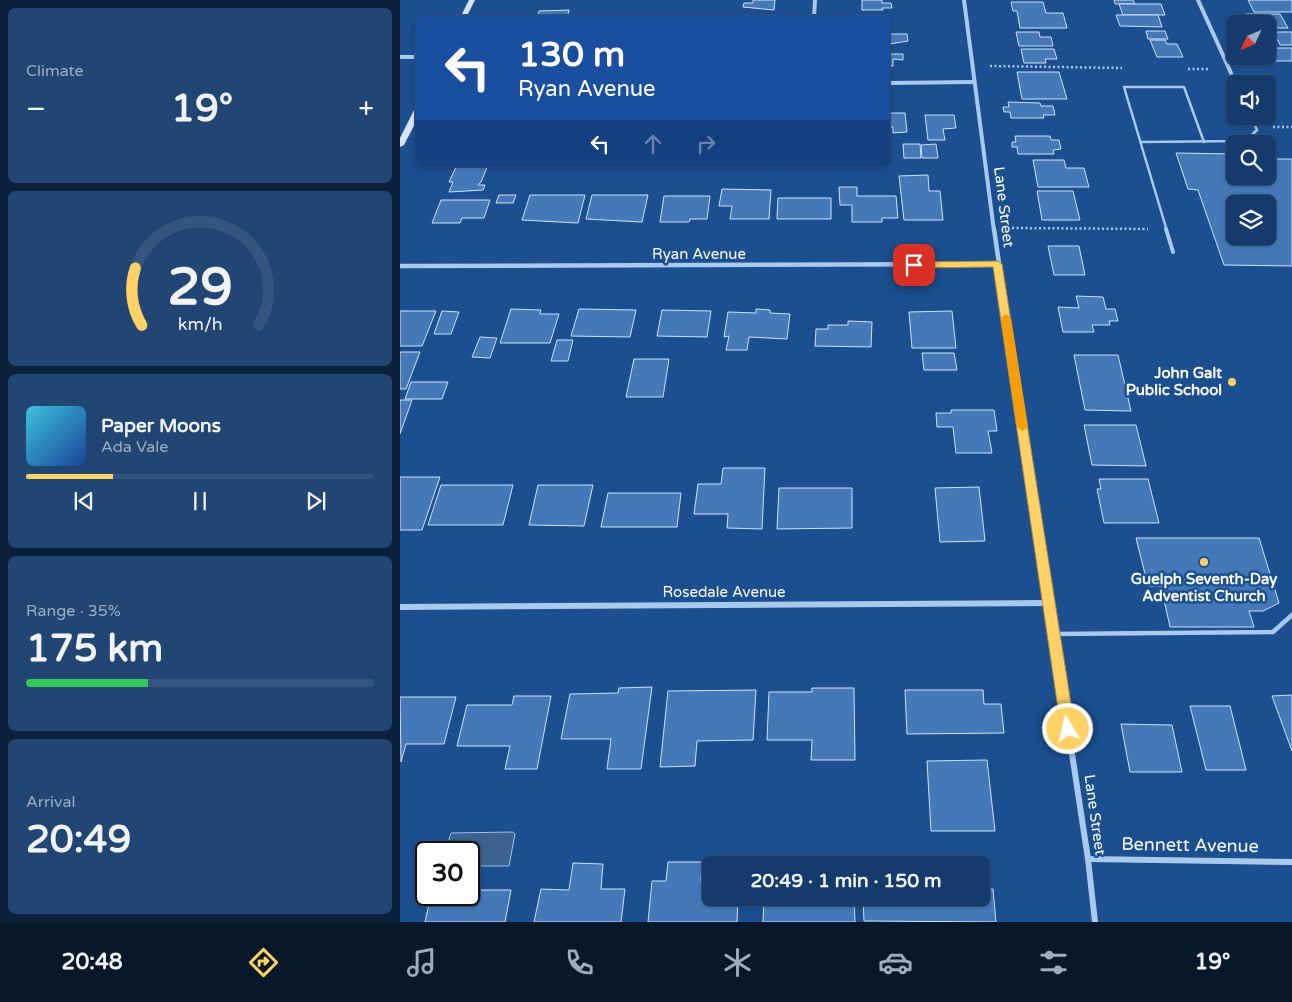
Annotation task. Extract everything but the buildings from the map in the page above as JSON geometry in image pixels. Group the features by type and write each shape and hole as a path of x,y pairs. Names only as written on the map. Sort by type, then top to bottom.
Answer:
{"main road":[{"path":"464,15 472,0"},
{"path":"400,145 415,116"}],"street":[{"path":"814,15 816,0"},
{"name":"Lane Street","path":"964,0 998,264 1088,859 1095,922"},
{"path":"1198,0 1232,75"},
{"path":"400,57 415,57"},
{"path":"890,83 974,82"},
{"name":"Ryan Avenue","path":"400,266 998,264"},
{"name":"Rosedale Avenue","path":"400,607 1049,603"},
{"name":"Bennett Avenue","path":"1088,859 1292,862"}],"lane":[{"path":"1173,252 1124,87 1184,87 1204,142"},
{"path":"1141,142 1245,141 1257,130 1255,125"},
{"path":"1054,634 1273,632 1292,615"}],"path":[{"path":"972,66 1131,68"},
{"path":"1180,68 1209,69"},
{"path":"993,228 1166,229"}],"water":[{"path":"513,832 515,834 509,866 480,866 480,841 448,841 451,833"}],"slow traffic":[{"path":"1006,318 1022,427"}],"place":[{"name":"John Galt Public School","path":"1232,382"},
{"name":"Guelph Seventh-Day Adventist Church","path":"1204,562"}],"route":[{"path":"914,265 998,264 1068,729"}]}
